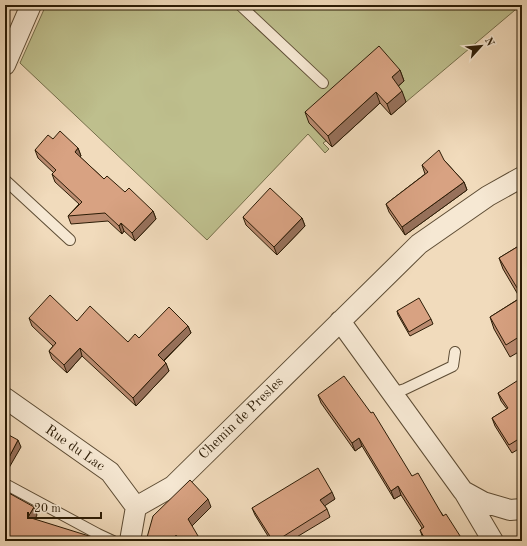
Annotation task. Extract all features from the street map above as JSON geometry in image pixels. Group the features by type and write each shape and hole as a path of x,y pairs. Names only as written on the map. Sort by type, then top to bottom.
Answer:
{"street":[{"path":"5,64 31,5"},
{"name":"Chemin de Presles","path":"136,507 173,486 419,244 488,196 522,177"},
{"path":"340,322 463,491 493,541"},
{"name":"Rue du Lac","path":"5,398 110,472 136,507"},
{"path":"463,491 483,502 510,510 522,509"},
{"path":"130,541 136,507"}],"lane":[{"path":"240,5 323,83"},
{"path":"5,180 70,240"},
{"path":"392,393 405,389 453,366 455,352"},
{"path":"7,485 112,541"}],"green space":[{"path":"46,5 521,5 406,102 396,88 404,81 309,122 326,141 323,143 329,149 325,153 308,134 207,240 20,63"}],"building":[{"path":"379,46 400,70 392,77 402,91 387,104 376,92 328,136 305,112"},
{"path":"60,131 78,148 75,152 104,179 107,176 125,192 129,188 153,211 132,233 121,223 119,226 105,213 68,216 82,202 52,174 56,170 35,150 48,135 53,139"},
{"path":"439,150 444,160 464,182 402,227 386,204 428,172 422,165"},
{"path":"270,188 302,218 274,247 243,217"},
{"path":"522,244 522,296 499,258"},
{"path":"50,295 77,321 90,306 128,342 135,334 139,338 169,307 188,326 158,355 166,363 133,398 80,348 64,365 49,351 56,343 29,318"},
{"path":"522,297 522,335 506,345 490,317"},
{"path":"419,298 431,319 409,332 397,311"},
{"path":"344,376 371,413 373,412 412,476 418,473 443,516 446,514 462,539 459,541 426,541 420,530 424,527 398,486 391,491 359,438 352,443 318,395"},
{"path":"520,379 522,382 522,403 519,405 522,411 522,437 509,445 492,418 508,408 498,393"},
{"path":"5,433 18,440 5,465"},
{"path":"318,468 332,492 320,500 327,509 276,541 273,541 252,508"},
{"path":"190,480 208,499 188,519 201,541 179,541 176,535 174,541 146,541 153,516"},
{"path":"7,492 34,507 28,517 89,536 88,541 8,541 5,539 5,496"}]}
